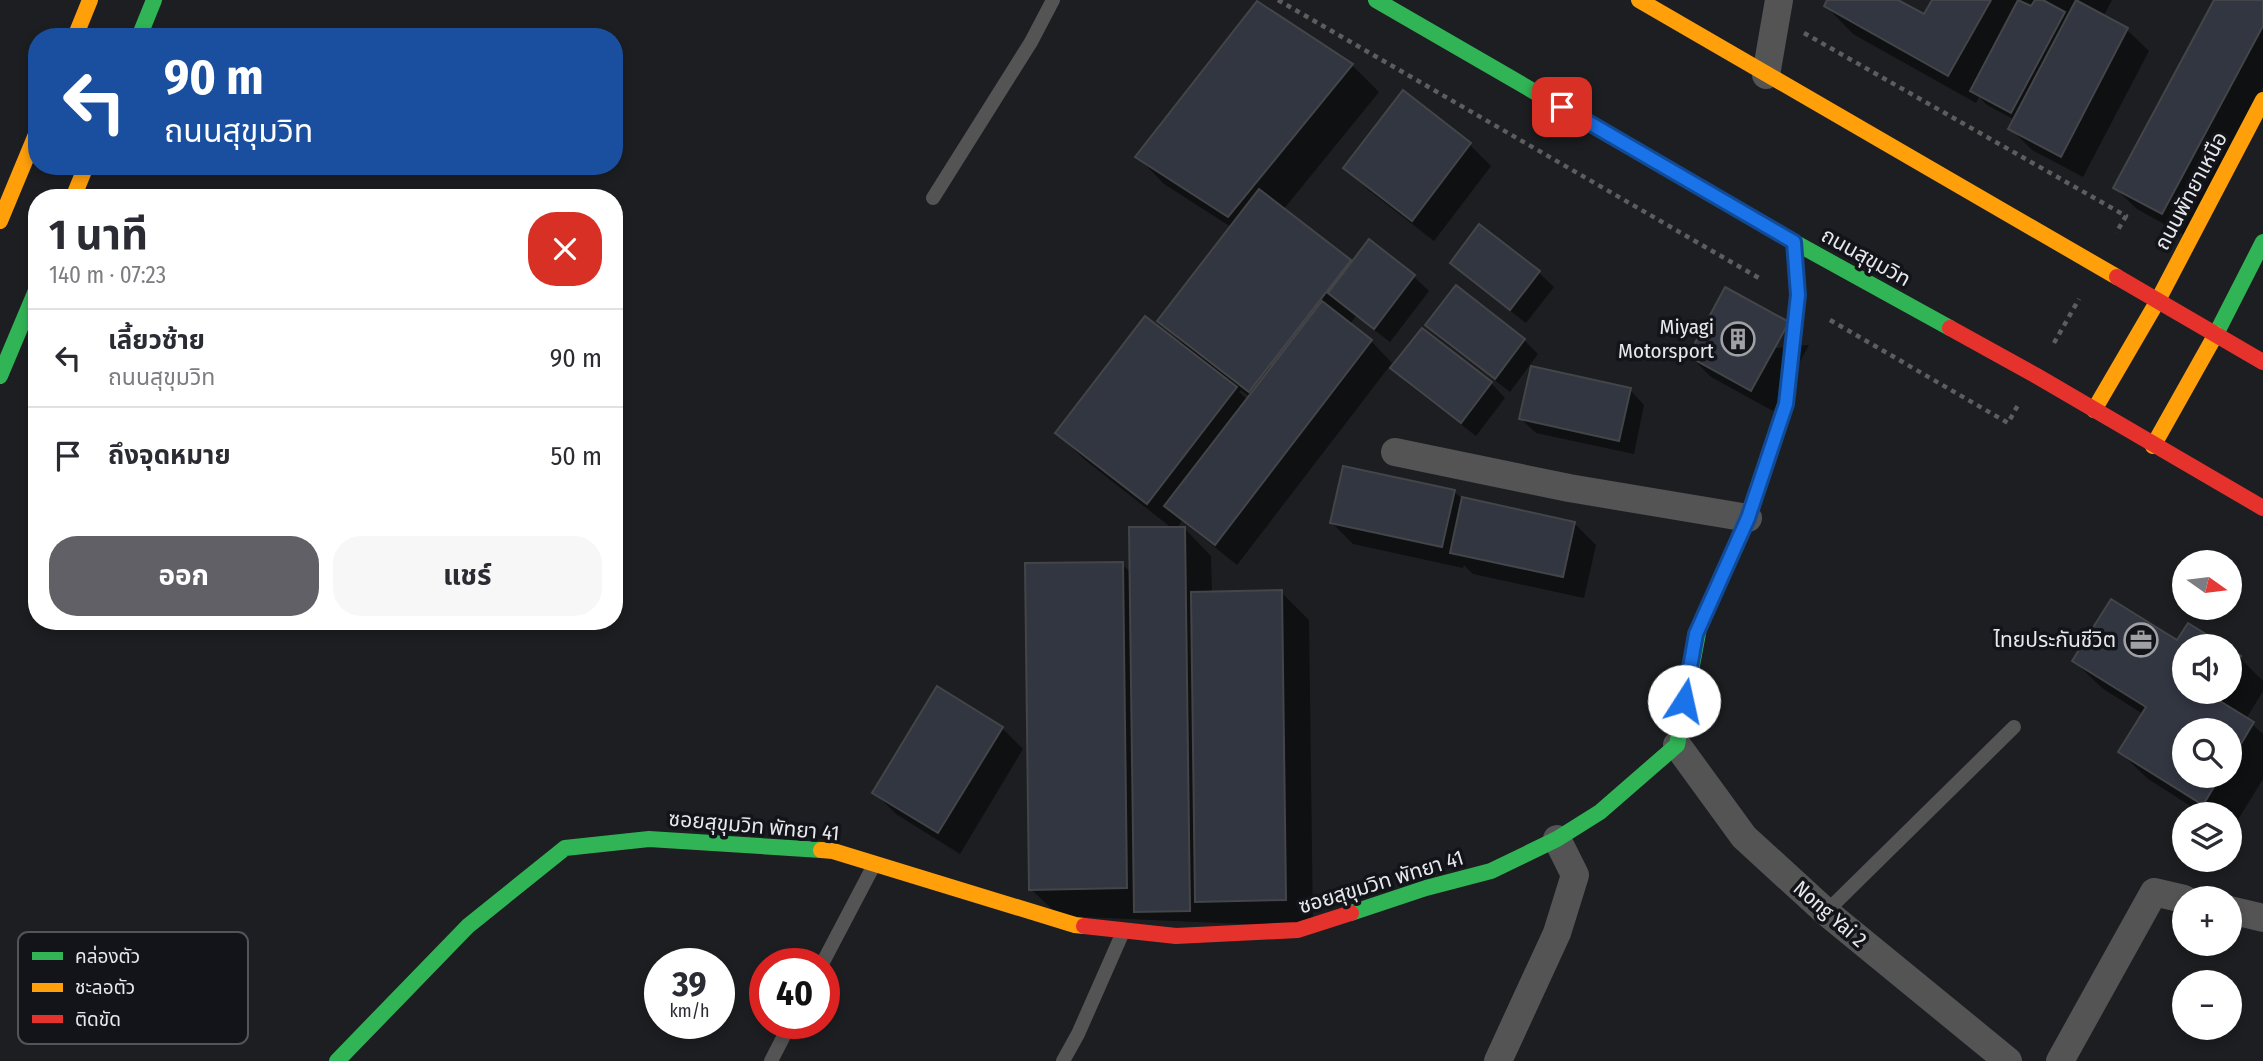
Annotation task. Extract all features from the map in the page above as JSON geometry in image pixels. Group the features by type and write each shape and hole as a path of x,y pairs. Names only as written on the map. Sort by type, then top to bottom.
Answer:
{"main road":[{"path":"79,28 90,0"},
{"path":"143,28 154,0"},
{"name":"ถนนสุขุมวิท","path":"1376,0 1794,242 2035,375 2263,508"},
{"path":"1639,0 2263,362"},
{"name":"ถนนพัทยาเหนือ","path":"2094,410 2157,302 2263,100"},
{"path":"0,221 28,154"},
{"path":"1677,745 1696,634 1748,518 1786,404 1797,300 1794,242"},
{"path":"2153,446 2216,334 2263,242"},
{"path":"0,376 28,309"},
{"name":"ซอยสุขุมวิท พัทยา 41","path":"337,1061 468,926 565,848 649,839 833,851 1074,925 1176,936 1298,930 1426,888 1491,871 1557,839 1600,812 1677,745"}],"street":[{"path":"1766,75 1778,9"},
{"path":"1395,452 1569,488 1748,518"},
{"name":"Nong Yai 2","path":"1677,745 1744,837 1826,912 2008,1061"},
{"path":"1498,1061 1557,933 1575,875 1557,839"},
{"path":"2060,1061 2154,892 2172,896"},
{"path":"2242,913 2263,918"}],"lane":[{"path":"933,198 1031,43 1053,0"},
{"path":"1826,912 2014,727"},
{"path":"830,948 874,864"},
{"path":"1063,1061 1078,1034 1124,931"},
{"path":"771,1061 782,1039"}],"path":[{"path":"1278,0 2008,423 2126,216 1778,9"}],"building":[{"path":"1827,0 1898,0 1924,14 1932,0 1991,0 1948,76 1824,6"},
{"path":"2018,0 2031,6 2035,0 2043,0 2065,12 2011,113 1970,91"},
{"path":"2076,0 2128,28 2061,157 2008,129"},
{"path":"2214,0 2263,0 2263,26 2162,214 2113,188"},
{"path":"1257,1 1353,64 1228,217 1135,157"},
{"path":"1403,90 1471,143 1412,221 1343,168"},
{"path":"1259,189 1351,260 1249,392 1157,321"},
{"path":"1479,224 1540,271 1510,310 1450,263"},
{"path":"1369,239 1415,275 1374,329 1328,293"},
{"path":"1456,285 1525,339 1495,379 1425,325"},
{"name":"Miyagi Motorsport","path":"1725,287 1789,322 1751,391 1688,356"},
{"path":"1322,301 1372,340 1215,545 1164,506"},
{"path":"1145,316 1237,387 1147,504 1055,433"},
{"path":"1422,328 1492,382 1461,423 1390,368"},
{"path":"1531,366 1631,388 1619,441 1519,419"},
{"path":"1343,466 1455,490 1442,547 1330,523"},
{"path":"1462,497 1575,522 1563,577 1450,553"},
{"path":"1129,527 1185,527 1190,911 1134,912"},
{"path":"1123,562 1127,888 1029,890 1025,563"},
{"path":"1282,590 1286,900 1195,902 1191,592"},
{"path":"2111,599 2172,637 2172,704 2225,704 2254,722 2242,742 2242,718 2172,718 2172,786 2118,752 2146,707 2072,661"},
{"path":"2188,623 2206,634 2181,634"},
{"path":"937,686 1003,727 938,833 872,793"},
{"path":"2176,788 2213,788 2205,802 2198,802"}],"traffic: fast":[{"path":"143,28 154,0"},
{"path":"1376,0 1794,242 1950,328"},
{"path":"2216,334 2263,242"},
{"path":"0,376 28,309"},
{"path":"1351,913 1426,888 1491,871 1557,839 1600,812 1677,745 1699,628"},
{"path":"337,1061 468,926 565,848 649,839 821,850"}],"traffic: slow":[{"path":"79,28 90,0"},
{"path":"1639,0 2117,277"},
{"path":"2157,302 2263,100"},
{"path":"0,221 28,154"},
{"path":"77,189 82,175"},
{"path":"1699,628 1748,518 1786,404 1798,295 1794,242"},
{"path":"2094,410 2157,302"},
{"path":"2153,446 2216,334"},
{"path":"821,850 833,851 1084,926"}],"traffic: jam":[{"path":"2117,277 2263,362"},
{"path":"1950,328 2263,508"},
{"path":"1084,926 1176,936 1298,930 1351,913"}],"place":[{"name":"Miyagi Motorsport","path":"1738,339"},
{"name":"ไทยประกันชีวิต","path":"2141,640"}],"route":[{"path":"1562,107 1794,242 1798,295 1786,404 1748,518 1696,634 1684,701"}]}
